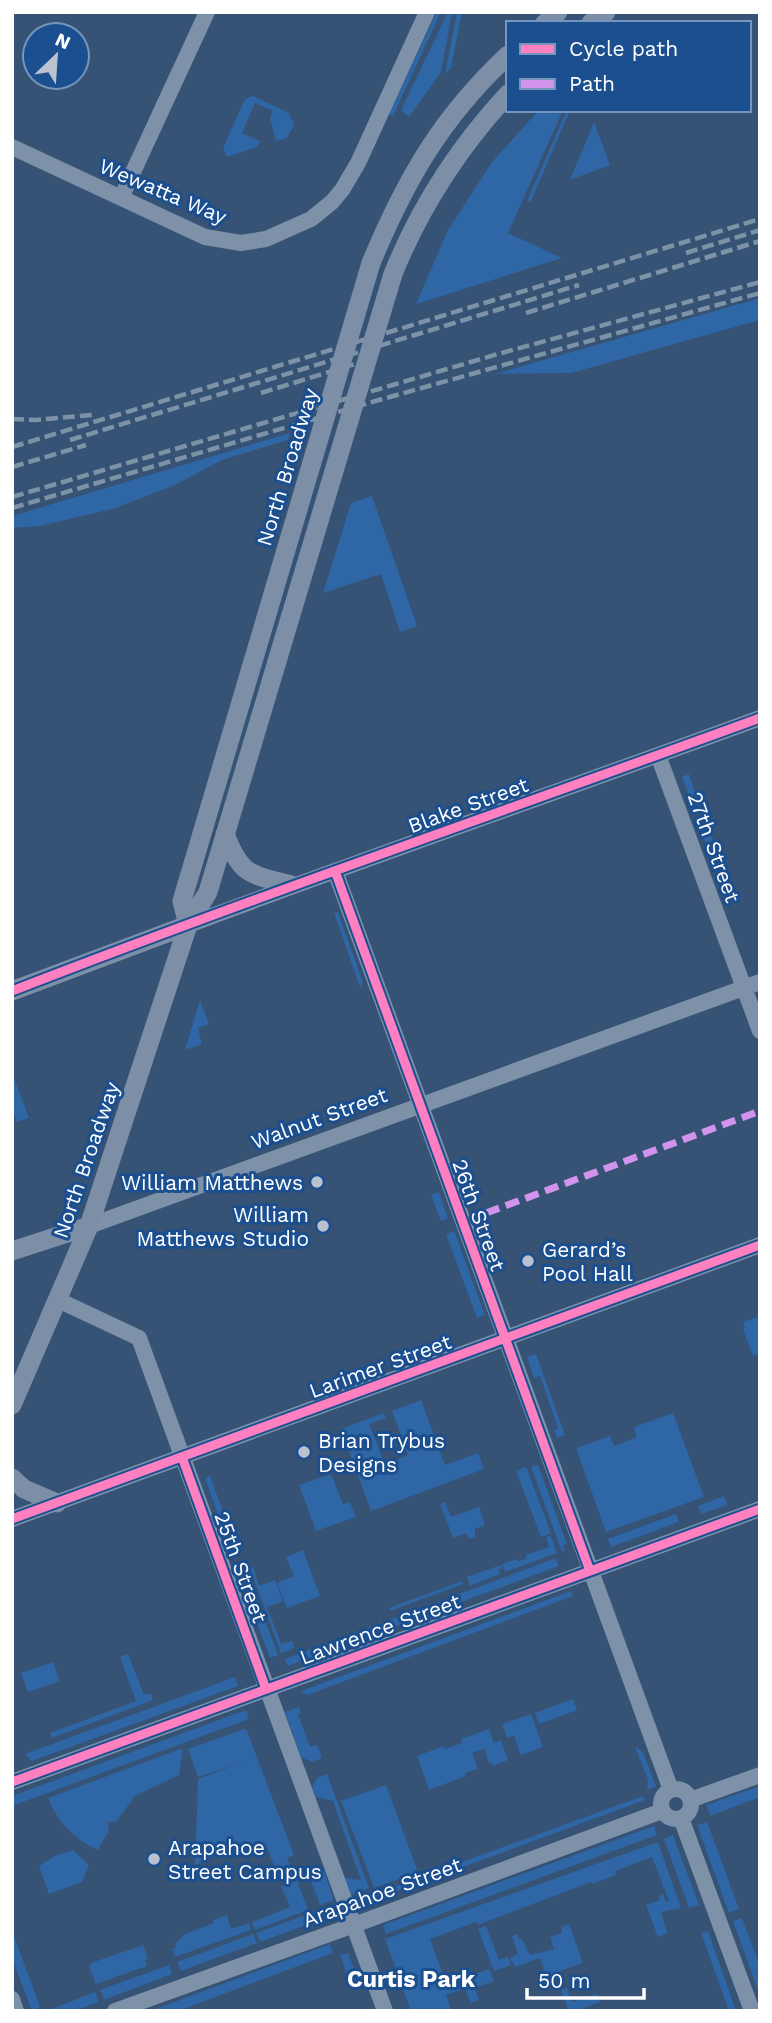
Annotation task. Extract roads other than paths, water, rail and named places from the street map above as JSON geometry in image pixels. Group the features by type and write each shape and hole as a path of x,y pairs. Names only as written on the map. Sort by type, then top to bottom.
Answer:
{"main road":[{"name":"North Broadway","path":"188,925 182,901 371,263 395,208 424,154 470,93 506,57"},
{"name":"North Broadway","path":"12,1405 89,1226 188,925 208,892 393,274 411,232 439,183 471,136 506,96"},
{"path":"225,834 233,857 243,869 256,876 291,885"},
{"name":"Blake Street","path":"12,991 188,925"},
{"name":"Walnut Street","path":"12,1251 89,1226"},
{"path":"12,1478 24,1489 57,1503"}],"street":[{"path":"121,198 207,12"},
{"name":"Wewatta Way","path":"12,147 205,237 226,242 257,241 281,234 311,219 332,202 351,177 427,12"},
{"name":"Blake Street","path":"188,925 291,885 760,718"},
{"name":"27th Street","path":"658,755 760,1031"},
{"name":"26th Street","path":"335,871 671,1790"},
{"name":"Walnut Street","path":"89,1226 760,982"},
{"name":"Larimer Street","path":"12,1519 760,1245"},
{"name":"25th Street","path":"58,1300 139,1338 385,2011"},
{"name":"Lawrence Street","path":"12,1782 760,1508"},
{"path":"690,1800 760,1775"},
{"path":"671,1790 685,1792 690,1800 690,1810 681,1818 669,1818 660,1806 663,1796 671,1790"},
{"name":"Arapahoe Street","path":"115,2011 662,1811"},
{"path":"681,1818 752,2011"},
{"path":"12,2000 16,2011"}],"railway":[{"path":"12,447 760,219"},
{"path":"686,253 760,230"},
{"path":"526,313 760,241"},
{"path":"12,497 498,354 760,282"},
{"path":"70,440 579,285"},
{"path":"12,508 379,400 760,293"},
{"path":"261,393 355,364"},
{"path":"12,419 36,420 92,415"},
{"path":"12,467 86,445"}],"place":[{"name":"William Matthews","path":"317,1182"},
{"name":"William Matthews Studio","path":"323,1226"},
{"name":"Gerard’s Pool Hall","path":"528,1261"},
{"name":"Brian Trybus Designs","path":"304,1452"},
{"name":"Arapahoe Street Campus","path":"154,1859"}],"district":[{"name":"Curtis Park","path":"411,1979"}]}
